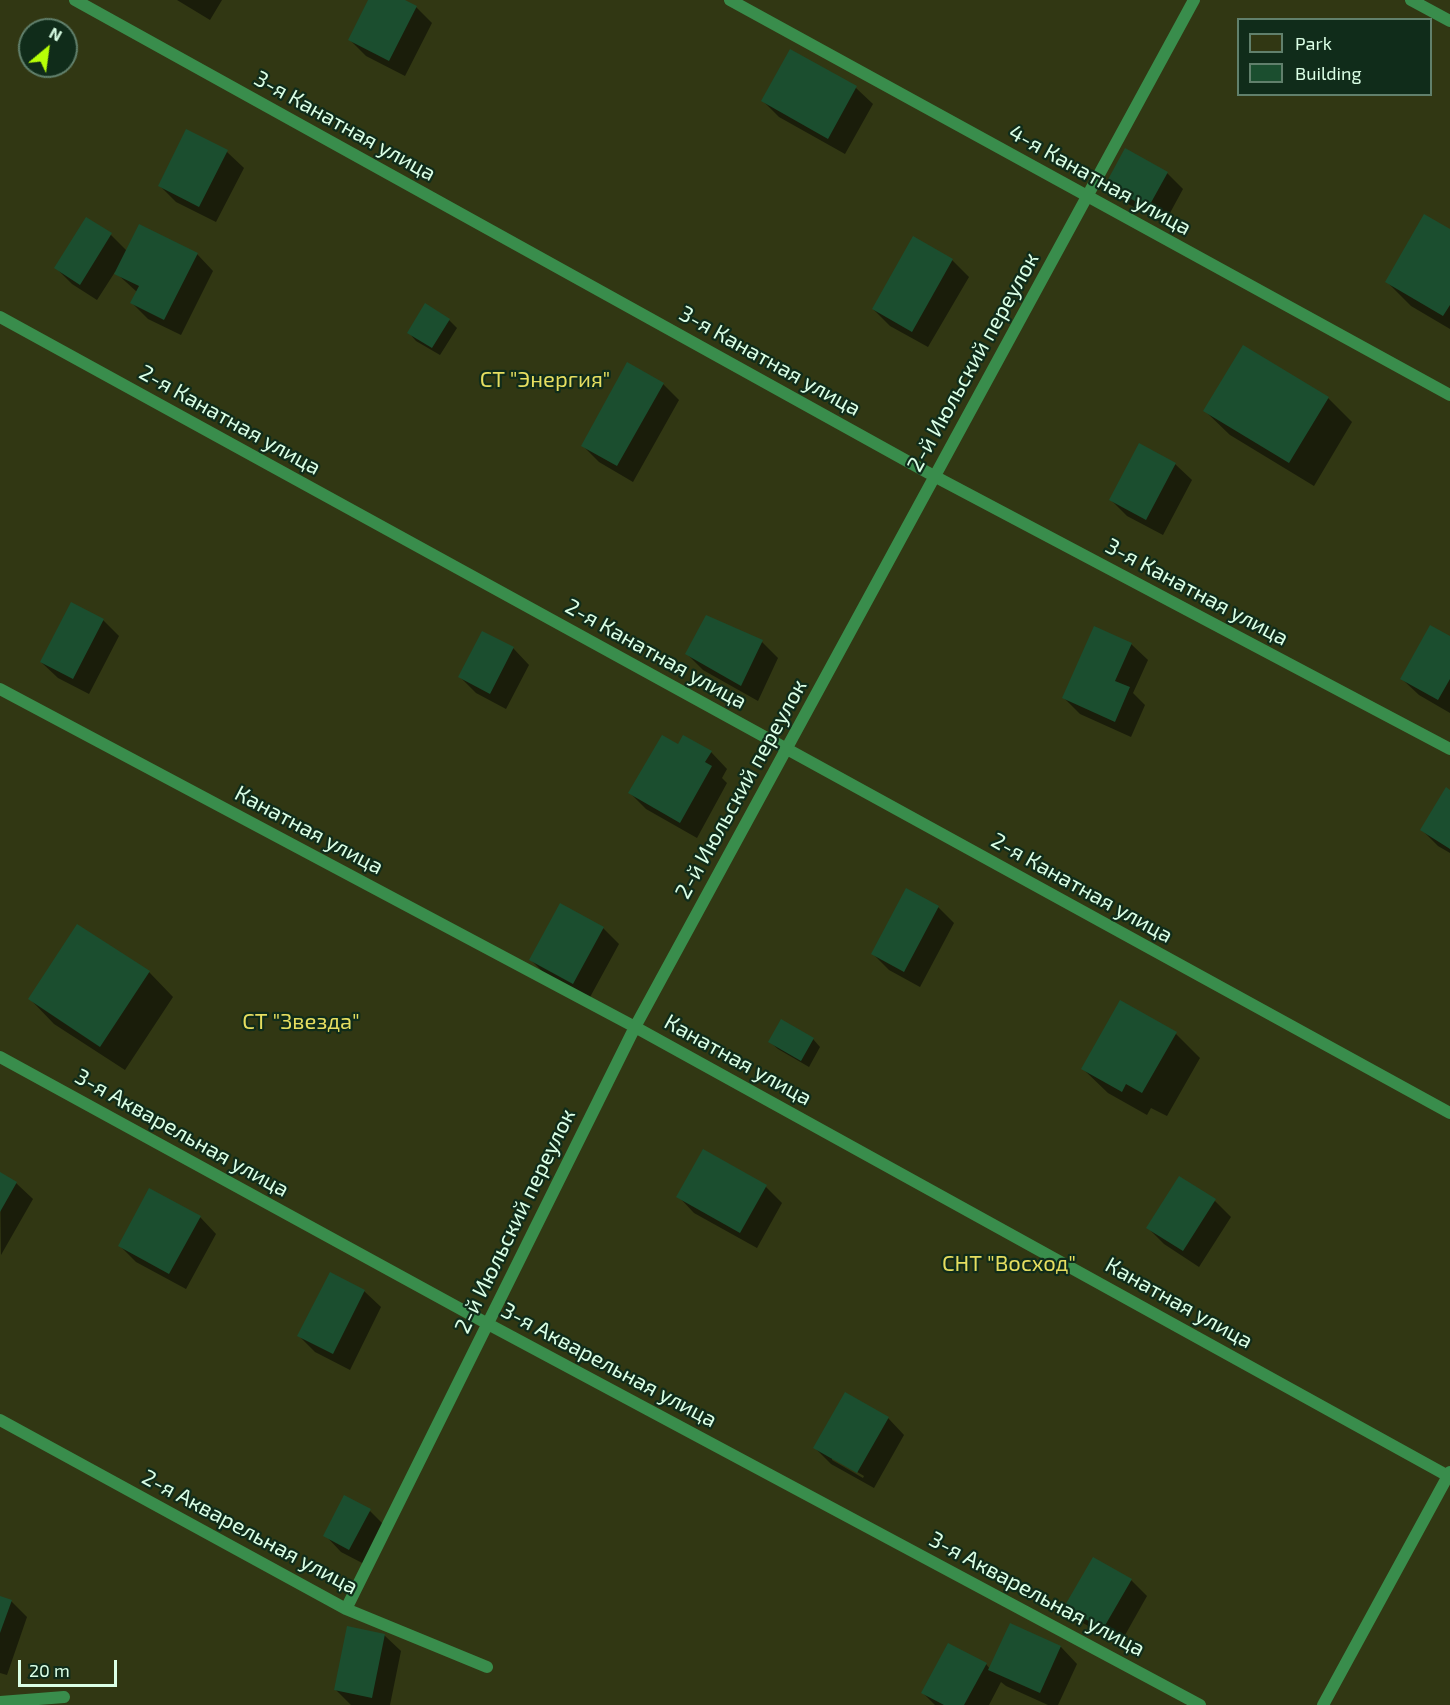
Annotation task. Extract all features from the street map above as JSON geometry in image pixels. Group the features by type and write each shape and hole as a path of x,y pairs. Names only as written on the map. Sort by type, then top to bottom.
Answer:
{"lane":[{"name":"3-я Канатная улица","path":"75,0 934,476 1450,749"},
{"name":"4-я Канатная улица","path":"730,0 1450,395"},
{"name":"2-й Июльский переулок","path":"345,1609 635,1027 1194,0"},
{"path":"1411,0 1450,21"},
{"name":"2-я Канатная улица","path":"0,317 1450,1113"},
{"name":"Канатная улица","path":"0,689 635,1027 1449,1475"},
{"name":"3-я Акварельная улица","path":"0,1057 488,1324 1200,1705"},
{"name":"2-я Акварельная улица","path":"0,1420 345,1609 487,1667"},
{"path":"1323,1705 1449,1475"},
{"path":"0,1702 64,1697"}],"green space":[{"path":"0,0 1450,0 1450,1705 0,1705"}],"building":[{"path":"368,0 405,0 417,6 389,61 348,40"},
{"path":"790,49 857,86 828,139 761,101"},
{"path":"186,129 228,150 199,207 158,186"},
{"path":"1125,148 1168,172 1148,208 1105,185"},
{"path":"1424,214 1450,229 1450,305 1443,316 1385,282"},
{"path":"86,217 112,233 80,285 54,268"},
{"path":"139,224 198,253 164,320 130,303 139,286 114,274"},
{"path":"913,236 953,259 912,332 872,309"},
{"path":"425,303 450,319 432,348 407,333"},
{"path":"1243,345 1329,397 1289,463 1203,411"},
{"path":"627,362 664,383 617,466 581,446"},
{"path":"1139,443 1176,463 1146,520 1109,500"},
{"path":"71,602 104,619 73,679 40,662"},
{"path":"706,615 763,640 741,686 685,654"},
{"path":"1430,625 1450,636 1450,679 1438,700 1400,679"},
{"path":"1094,626 1132,643 1115,681 1130,687 1115,722 1062,698"},
{"path":"482,631 514,647 490,694 458,677"},
{"path":"662,735 678,744 683,735 712,751 705,762 712,766 680,823 628,793"},
{"path":"1446,787 1450,790 1450,849 1420,830"},
{"path":"906,888 939,906 904,972 871,954"},
{"path":"560,903 604,927 573,984 529,960"},
{"path":"77,924 150,971 100,1047 28,999"},
{"path":"1120,1000 1177,1032 1142,1093 1126,1084 1122,1092 1081,1069"},
{"path":"781,1019 814,1038 801,1061 768,1042"},
{"path":"703,1149 767,1185 740,1233 676,1197"},
{"path":"0,1172 17,1182 0,1212"},
{"path":"1179,1176 1216,1199 1183,1251 1146,1228"},
{"path":"149,1188 201,1216 169,1274 118,1246"},
{"path":"330,1272 365,1290 333,1354 297,1336"},
{"path":"845,1392 889,1417 857,1473 813,1448"},
{"path":"344,1495 371,1509 349,1550 323,1536"},
{"path":"1093,1557 1132,1579 1103,1629 1064,1607"},
{"path":"0,1596 12,1600 0,1633"},
{"path":"1010,1623 1061,1646 1040,1693 988,1670"},
{"path":"347,1626 385,1634 372,1698 334,1690"},
{"path":"948,1643 987,1663 964,1705 944,1705 921,1693"}],"park label":[{"name":"СТ \"Энергия\"","path":"545,380"},
{"name":"СТ \"Звезда\"","path":"301,1022"},
{"name":"СНТ \"Восход\"","path":"1009,1264"}]}
